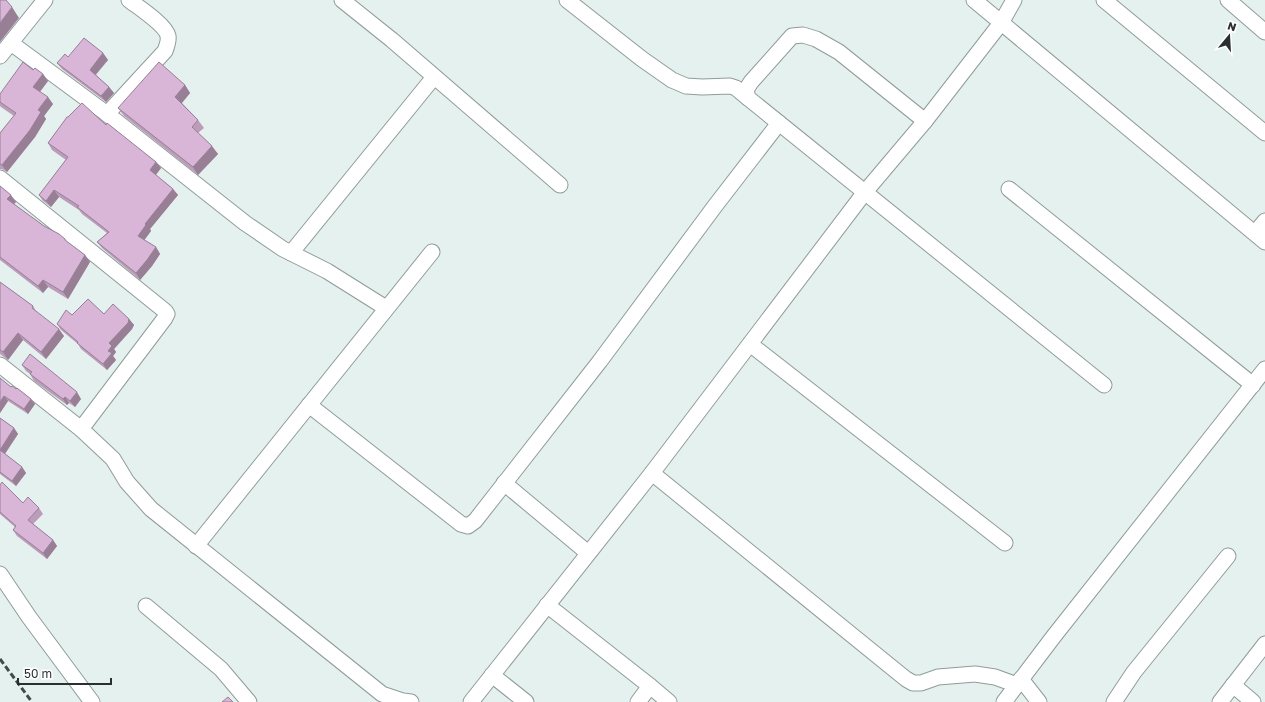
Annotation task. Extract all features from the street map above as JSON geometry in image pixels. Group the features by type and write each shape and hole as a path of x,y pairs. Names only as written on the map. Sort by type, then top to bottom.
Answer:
{"street":[{"path":"0,56 45,0"},
{"path":"107,114 165,51 169,41 168,34 158,22 129,0"},
{"path":"342,0 392,40 560,185"},
{"path":"567,0 642,59 672,80 686,86 730,86 736,88 1104,385"},
{"path":"974,0 1260,237 1265,221"},
{"path":"471,702 652,473 865,192 924,121 1001,23 1014,0"},
{"path":"1104,0 1265,133"},
{"path":"1228,0 1265,32"},
{"path":"748,98 746,90 751,82 792,36 803,35 816,39 839,52 924,121"},
{"path":"11,43 107,114 245,223 283,249 327,271 386,308"},
{"path":"291,252 434,77"},
{"path":"308,405 461,524 468,526 474,521 600,361 715,206 779,123"},
{"path":"0,178 167,314 166,318 80,429"},
{"path":"1010,189 1253,385"},
{"path":"196,546 432,252"},
{"path":"750,344 1005,543"},
{"path":"0,365 80,429 113,459 128,482 151,509 196,546 382,694 403,701 412,702"},
{"path":"1004,702 1058,630 1265,369"},
{"path":"652,473 906,679 921,683 938,678 975,674 995,677 1019,682 1040,702"},
{"path":"504,483 588,553"},
{"path":"1114,702 1134,672 1228,556"},
{"path":"0,574 29,617 92,702"},
{"path":"547,604 669,702"},
{"path":"146,606 221,669 249,702"},
{"path":"1220,702 1265,644"},
{"path":"492,675 526,702"},
{"path":"1233,685 1253,702"},
{"path":"638,702 650,686"}],"building":[{"path":"0,0 6,0 12,7 0,23"},
{"path":"84,38 103,53 90,70 109,87 101,96 57,63 65,54 68,57"},
{"path":"23,62 33,70 35,68 43,74 33,87 48,97 38,110 41,112 30,130 2,165 0,164 0,133 16,113 0,102 0,94"},
{"path":"159,62 185,85 175,97 198,120 192,127 212,146 193,167 118,108"},
{"path":"82,103 106,125 107,123 156,162 150,170 173,189 145,224 146,225 138,236 156,247 136,273 97,242 109,232 77,207 79,206 54,190 46,201 39,195 68,157 48,143 67,117"},
{"path":"0,186 11,195 7,199 44,226 59,234 85,255 63,292 43,280 38,286 0,257"},
{"path":"0,282 33,306 32,308 59,329 41,352 18,333 3,352 0,350"},
{"path":"88,299 104,314 113,304 129,319 128,323 109,343 112,346 108,351 112,353 103,364 77,343 78,342 57,324 66,310 72,315"},
{"path":"30,354 77,392 70,401 65,397 63,399 30,374 32,372 22,365"},
{"path":"0,378 11,387 17,388 31,399 24,409 4,396 0,402"},
{"path":"0,418 14,428 0,450"},
{"path":"0,450 22,467 12,481 0,472"},
{"path":"2,482 23,503 28,497 39,508 28,520 53,540 43,553 13,530 16,526 0,512 0,485"},
{"path":"228,697 233,702 222,702"}],"railway":[{"path":"0,659 32,702"}]}
